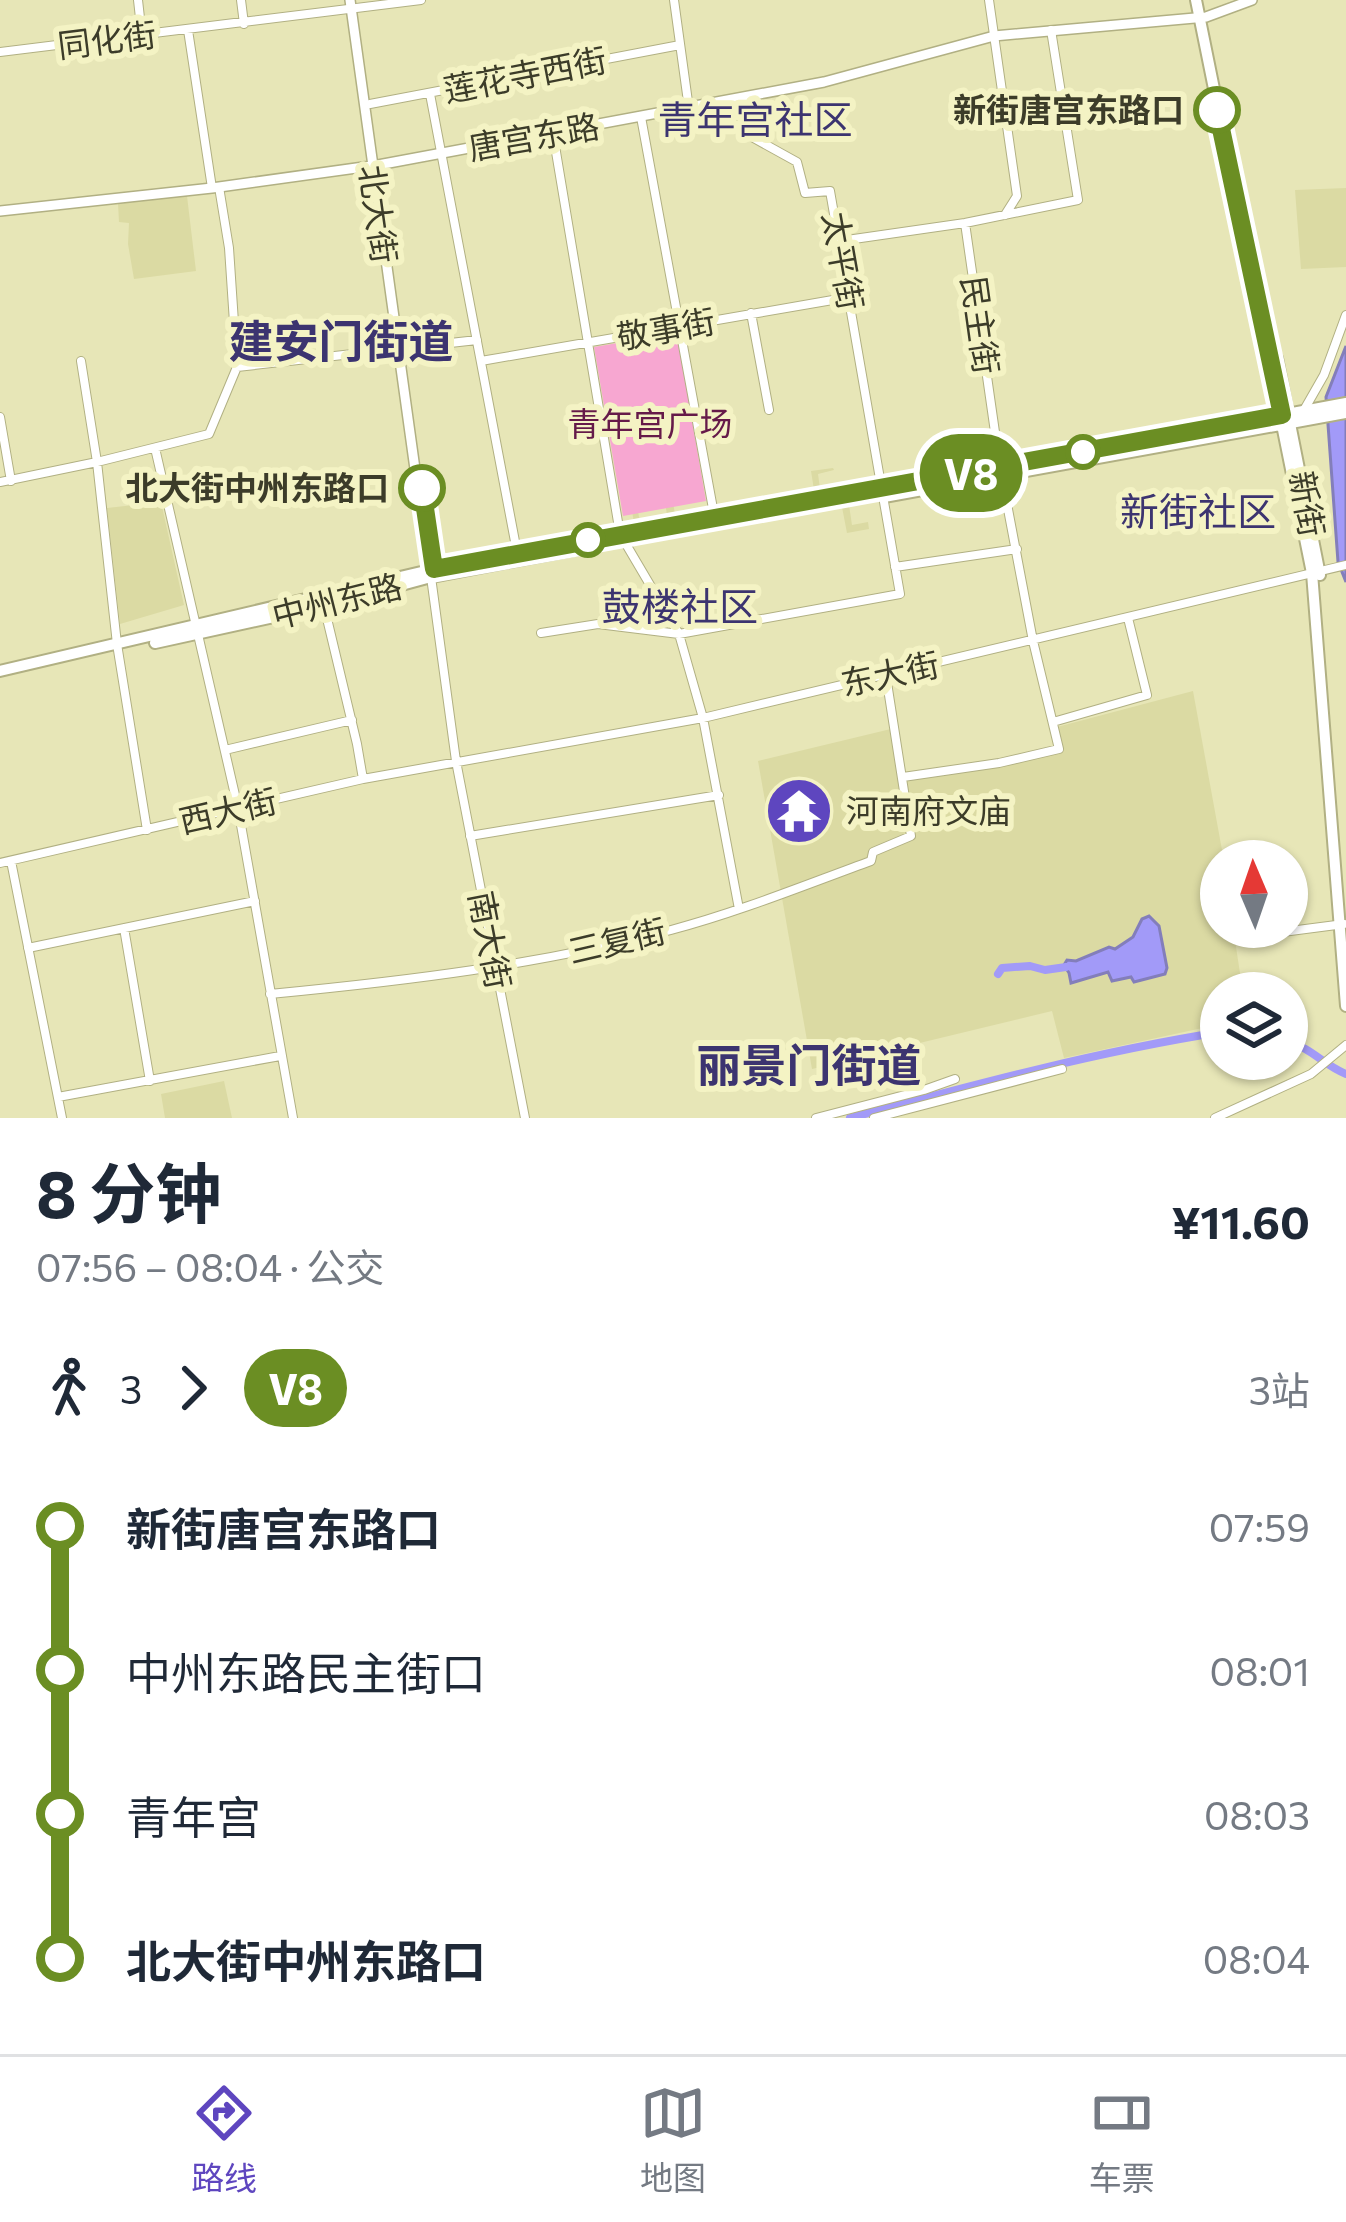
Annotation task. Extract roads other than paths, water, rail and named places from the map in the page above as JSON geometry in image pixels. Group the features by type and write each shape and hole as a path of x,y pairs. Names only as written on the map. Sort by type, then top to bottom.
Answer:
{"main road":[{"name":"新街","path":"1199,0 1316,573 1346,944"},
{"path":"1310,413 1346,403"},
{"path":"1310,413 1346,412"},
{"name":"中州东路","path":"196,630 517,552 881,494 1310,413"},
{"name":"中州东路","path":"0,674 324,605 431,572 621,537"},
{"path":"1342,924 1346,1006"}],"street":[{"path":"137,0 142,36"},
{"path":"241,0 244,24"},
{"name":"同化街","path":"0,52 421,0"},
{"path":"674,0 689,109"},
{"path":"989,0 1017,196 1005,215"},
{"name":"唐宫东路","path":"0,212 375,166 824,82 994,36 1202,17 1252,0"},
{"name":"北大街","path":"353,5 375,166"},
{"name":"北大街","path":"353,5 431,572"},
{"path":"0,417 5,481 209,434 237,367 230,248 188,30"},
{"path":"840,241 1078,200 1051,30"},
{"name":"莲花寺西街","path":"370,104 680,45"},
{"path":"430,94 517,552"},
{"name":"太平街","path":"682,633 900,594 830,191 805,193 797,162 741,131 712,104"},
{"path":"641,118 715,522"},
{"path":"553,134 621,537 682,633 704,718 739,909"},
{"name":"民主街","path":"903,777 1059,749 1001,472 965,223"},
{"name":"敬事街","path":"482,361 850,297"},
{"path":"751,313 770,410"},
{"path":"1310,413 1346,315"},
{"path":"237,367 477,340"},
{"path":"81,361 147,830"},
{"path":"155,448 238,808 293,1118"},
{"path":"895,566 1017,549"},
{"name":"东大街","path":"456,761 704,718 1342,566"},
{"name":"南大街","path":"431,572 456,761 525,1118"},
{"path":"324,605 363,779"},
{"path":"1054,722 1147,695 1128,618"},
{"path":"541,633 598,624 682,633"},
{"path":"886,676 903,777"},
{"path":"225,750 352,720"},
{"name":"西大街","path":"5,862 456,761"},
{"name":"三复街","path":"270,994 494,969 669,931 739,909 871,861 873,852 911,836 903,777"},
{"path":"470,836 719,795"},
{"path":"5,862 28,948 62,1118"},
{"path":"28,948 255,901"},
{"path":"1308,929 1342,924"},
{"path":"124,928 150,1082"},
{"path":"1215,1118 1243,1113 1323,1066 1346,1045"},
{"path":"58,1097 280,1056"},
{"path":"874,1118 1062,1069"},
{"path":"816,1118 956,1079"}],"waterway":[{"path":"998,974 1002,968 1066,967"},
{"path":"850,1118 1081,1059 1200,1036"},
{"path":"1308,1051 1346,1074"}],"place":[{"name":"新街唐宫东路口","path":"1217,110"},
{"name":"北大街中州东路口","path":"422,488"},
{"name":"河南府文庙","path":"799,811"}],"district":[{"name":"青年宫社区","path":"755,120"},
{"name":"建安门街道","path":"341,342"},
{"name":"新街社区","path":"1198,512"},
{"name":"鼓楼社区","path":"680,607"},
{"name":"丽景门街道","path":"809,1066"}],"park label":[{"name":"青年宫广场","path":"650,424"}]}
